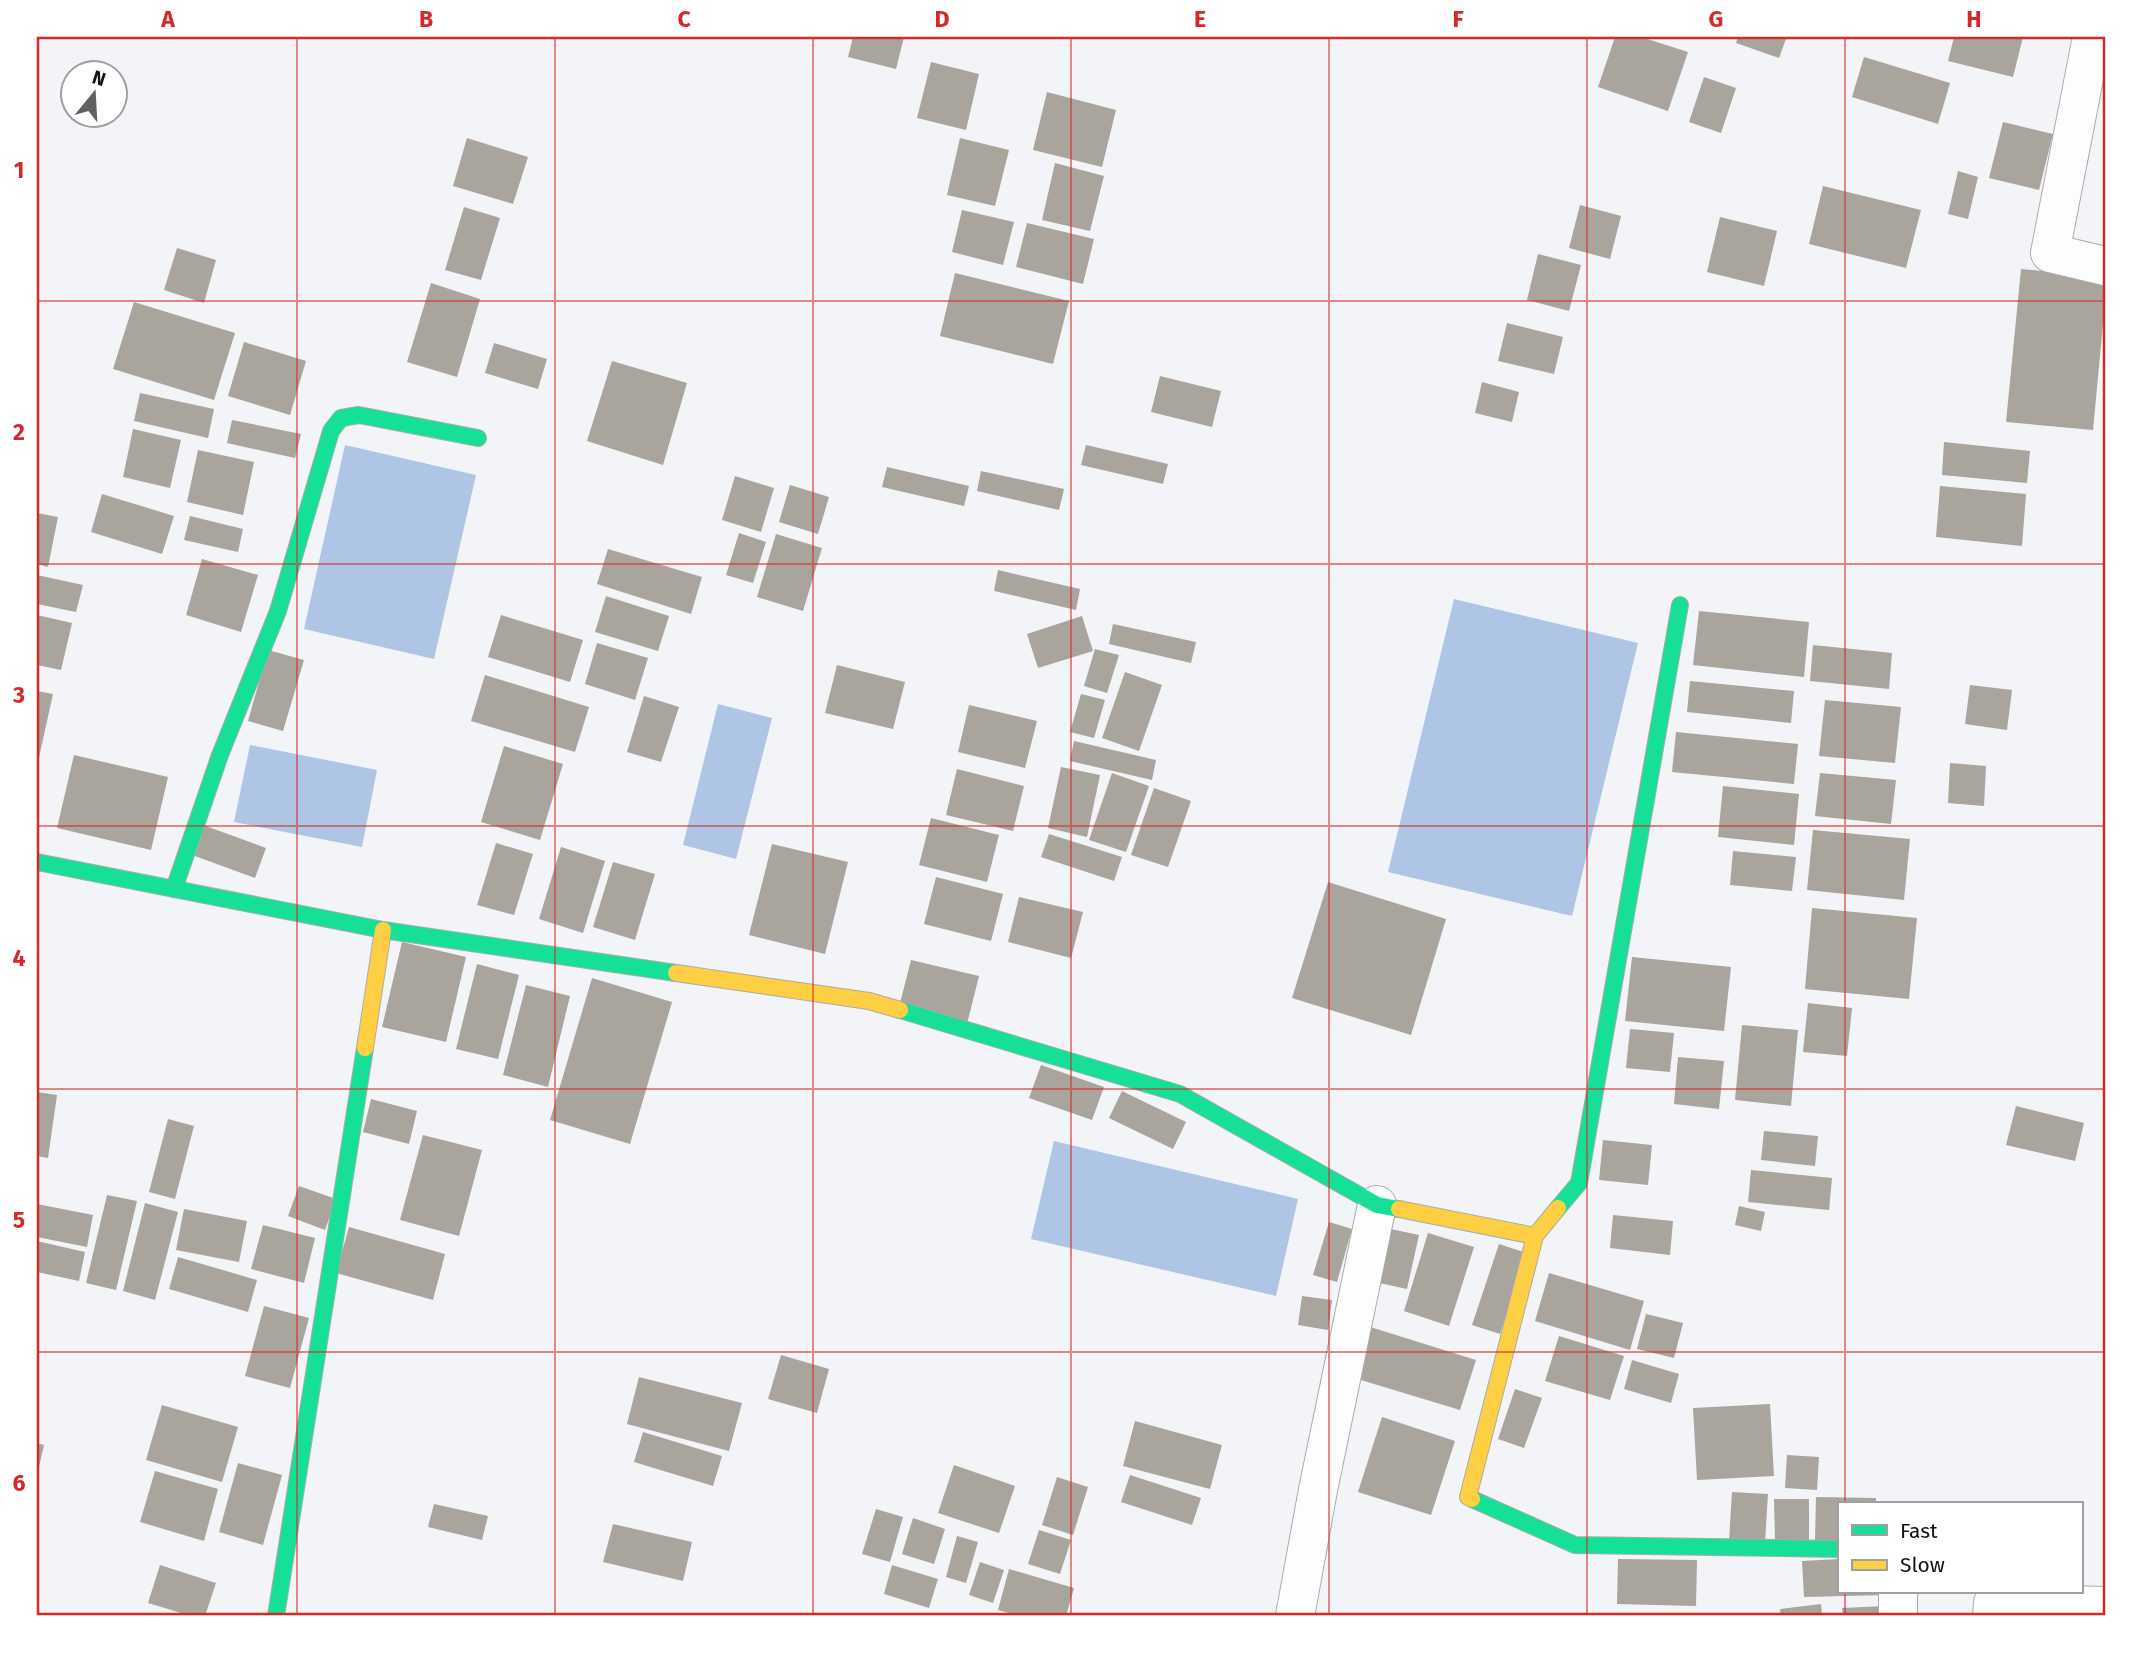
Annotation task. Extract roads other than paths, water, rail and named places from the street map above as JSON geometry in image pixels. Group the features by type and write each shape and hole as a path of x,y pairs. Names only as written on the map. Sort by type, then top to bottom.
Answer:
{"street":[{"path":"2092,37 2050,253 2105,266"},
{"path":"174,889 220,755 278,611 331,431 341,418 359,415 478,438"},
{"path":"1680,605 1580,1183 1535,1236 1468,1497 1575,1545 1838,1549"},
{"path":"37,862 383,930 869,1001 1180,1094 1377,1205 1535,1236"},
{"path":"276,1616 383,930"},
{"path":"1295,1616 1377,1205"},
{"path":"1898,1594 1898,1616"},
{"path":"1992,1616 1993,1603 2105,1606"}],"water":[{"path":"345,445 476,475 434,659 304,629"},
{"path":"1454,599 1638,643 1572,916 1388,872"},
{"path":"718,704 772,718 736,859 683,845"},
{"path":"250,745 377,770 362,847 234,822"},
{"path":"1054,1141 1298,1199 1276,1296 1031,1239"}]}
